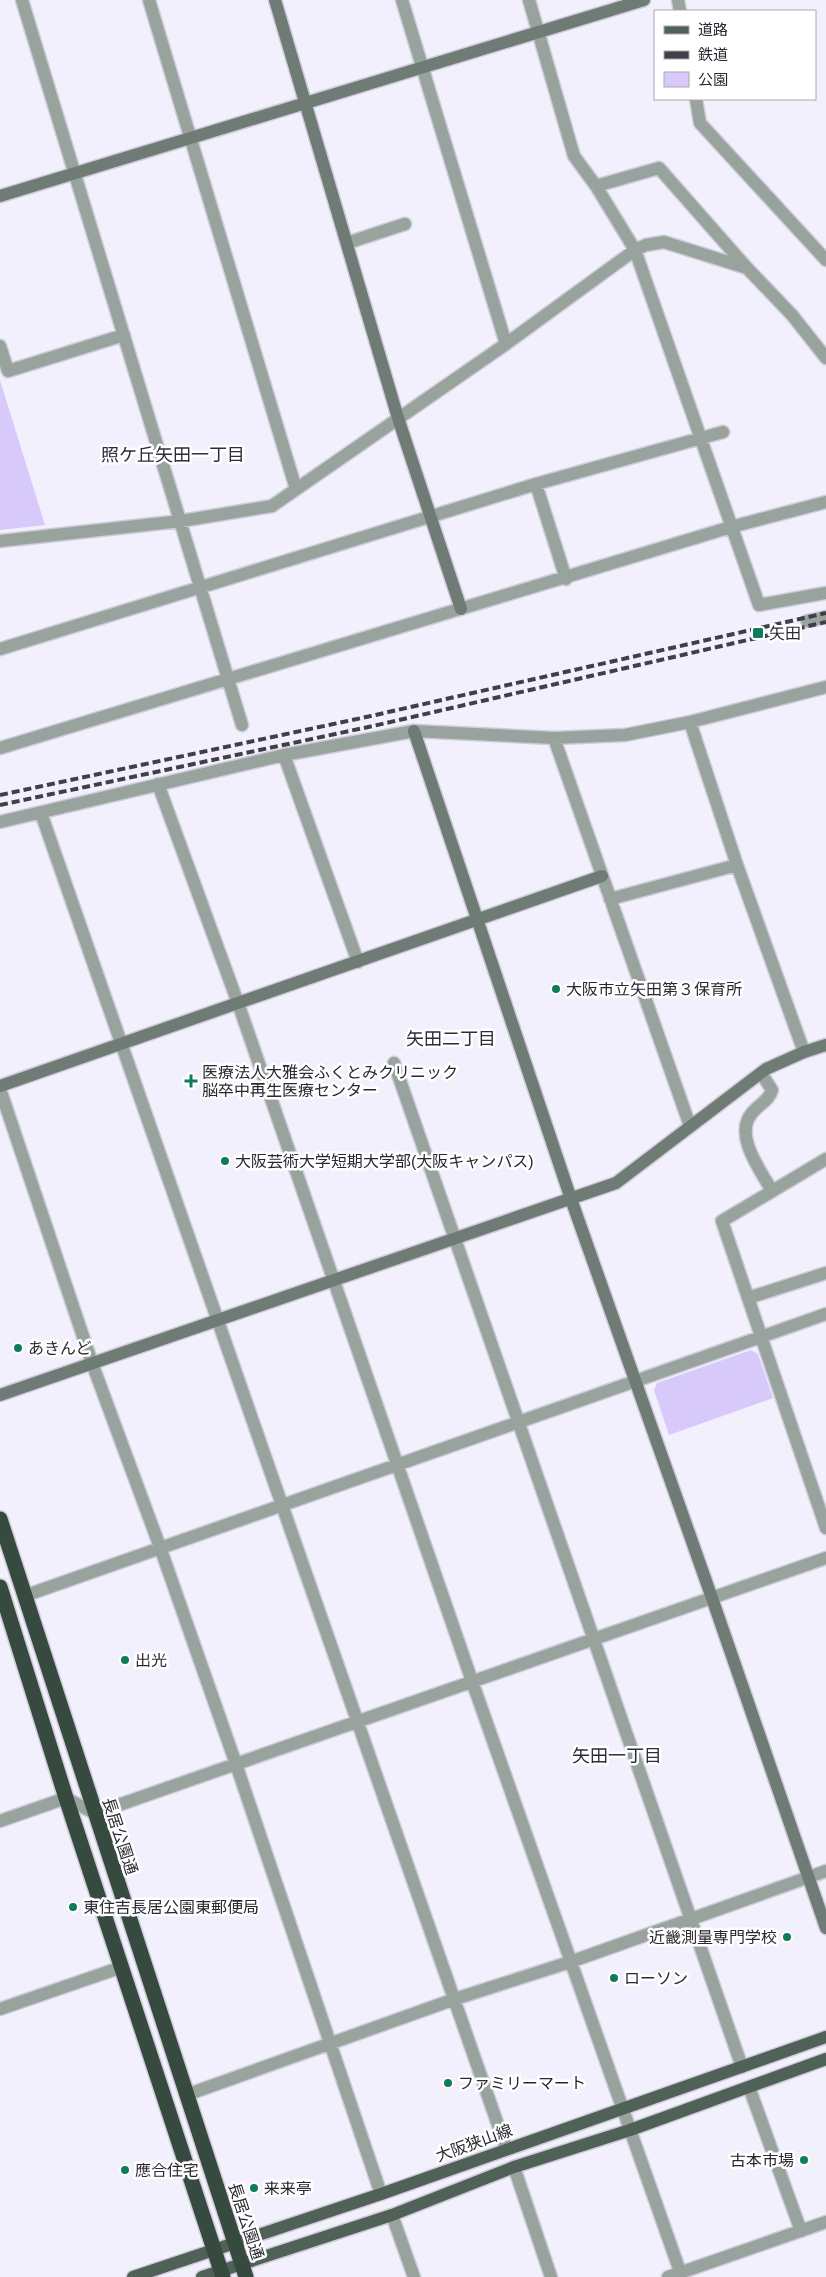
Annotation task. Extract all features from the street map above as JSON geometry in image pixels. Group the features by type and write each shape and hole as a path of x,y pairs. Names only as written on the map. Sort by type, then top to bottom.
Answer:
{"highway":[{"name":"長居公園通","path":"0,1519 243,2271"},
{"path":"0,1587 66,1798 222,2274"}],"main road":[{"name":"大阪狭山線","path":"133,2277 214,2248 381,2194 506,2148 826,2037"},
{"path":"202,2277 243,2271 514,2167 630,2130 826,2059"}],"street":[{"path":"22,0 242,725"},
{"path":"149,0 296,489"},
{"path":"276,0 398,418 461,608"},
{"path":"402,0 506,344"},
{"path":"529,0 574,156 596,186 636,250 759,605 826,593"},
{"path":"0,196 423,69 644,0"},
{"path":"696,100 700,123 826,260"},
{"path":"596,186 659,168 747,268 792,314 826,358"},
{"path":"347,243 405,224"},
{"path":"0,541 181,521 272,506 506,344 636,250 646,245 664,242 747,268"},
{"path":"0,346 8,371 124,335"},
{"path":"0,649 536,484 723,432"},
{"path":"536,484 566,578"},
{"path":"0,748 731,527 826,502"},
{"path":"807,621 826,617"},
{"path":"0,822 284,755 414,731 554,738 624,735 690,722 826,687"},
{"path":"690,722 736,865 804,1052"},
{"path":"414,731 571,1199 826,1928"},
{"path":"554,738 690,1126"},
{"path":"284,755 358,962"},
{"path":"158,784 238,1003 570,1962 682,2275"},
{"path":"41,813 282,1507 359,1721 506,2148"},
{"path":"610,899 736,865"},
{"path":"381,2194 236,1764 160,1547 92,1363 0,1087 602,876"},
{"path":"0,1395 218,1322 616,1183 761,1072 804,1052 826,1045"},
{"path":"394,1063 742,2067"},
{"path":"761,1072 772,1090 770,1097 751,1114 745,1130 747,1142 772,1191"},
{"path":"826,1159 722,1221 826,1528"},
{"path":"748,1298 826,1273"},
{"path":"24,1596 160,1547 282,1507 518,1421 826,1314"},
{"path":"0,1821 66,1798 94,1813 826,1558"},
{"path":"186,2095 455,1999 570,1962 826,1871"},
{"path":"0,2009 122,1968"},
{"path":"749,2087 801,2231"},
{"path":"514,2167 551,2277"},
{"path":"392,2215 414,2277"},
{"path":"668,2277 682,2275 826,2222"}],"green space":[{"path":"0,380 45,525 0,530"},
{"path":"751,1350 758,1354 773,1398 669,1435 654,1390 657,1383"}],"railway":[{"path":"0,795 371,716 826,613"},
{"path":"0,805 373,726 826,622"}],"place":[{"name":"矢田","path":"758,633"},
{"name":"大阪市立矢田第３保育所","path":"556,989"},
{"name":"医療法人大雅会ふくとみクリニック 脳卒中再生医療センター","path":"191,1081"},
{"name":"大阪芸術大学短期大学部(大阪キャンパス)","path":"225,1161"},
{"name":"あきんど","path":"18,1348"},
{"name":"出光","path":"125,1660"},
{"name":"東住吉長居公園東郵便局","path":"73,1907"},
{"name":"近畿測量専門学校","path":"787,1937"},
{"name":"ローソン","path":"614,1978"},
{"name":"ファミリーマート","path":"448,2083"},
{"name":"古本市場","path":"804,2160"},
{"name":"應合住宅","path":"125,2170"},
{"name":"来来亭","path":"254,2188"}],"district":[{"name":"照ケ丘矢田一丁目","path":"173,455"},
{"name":"矢田二丁目","path":"451,1039"},
{"name":"矢田一丁目","path":"617,1756"}]}
